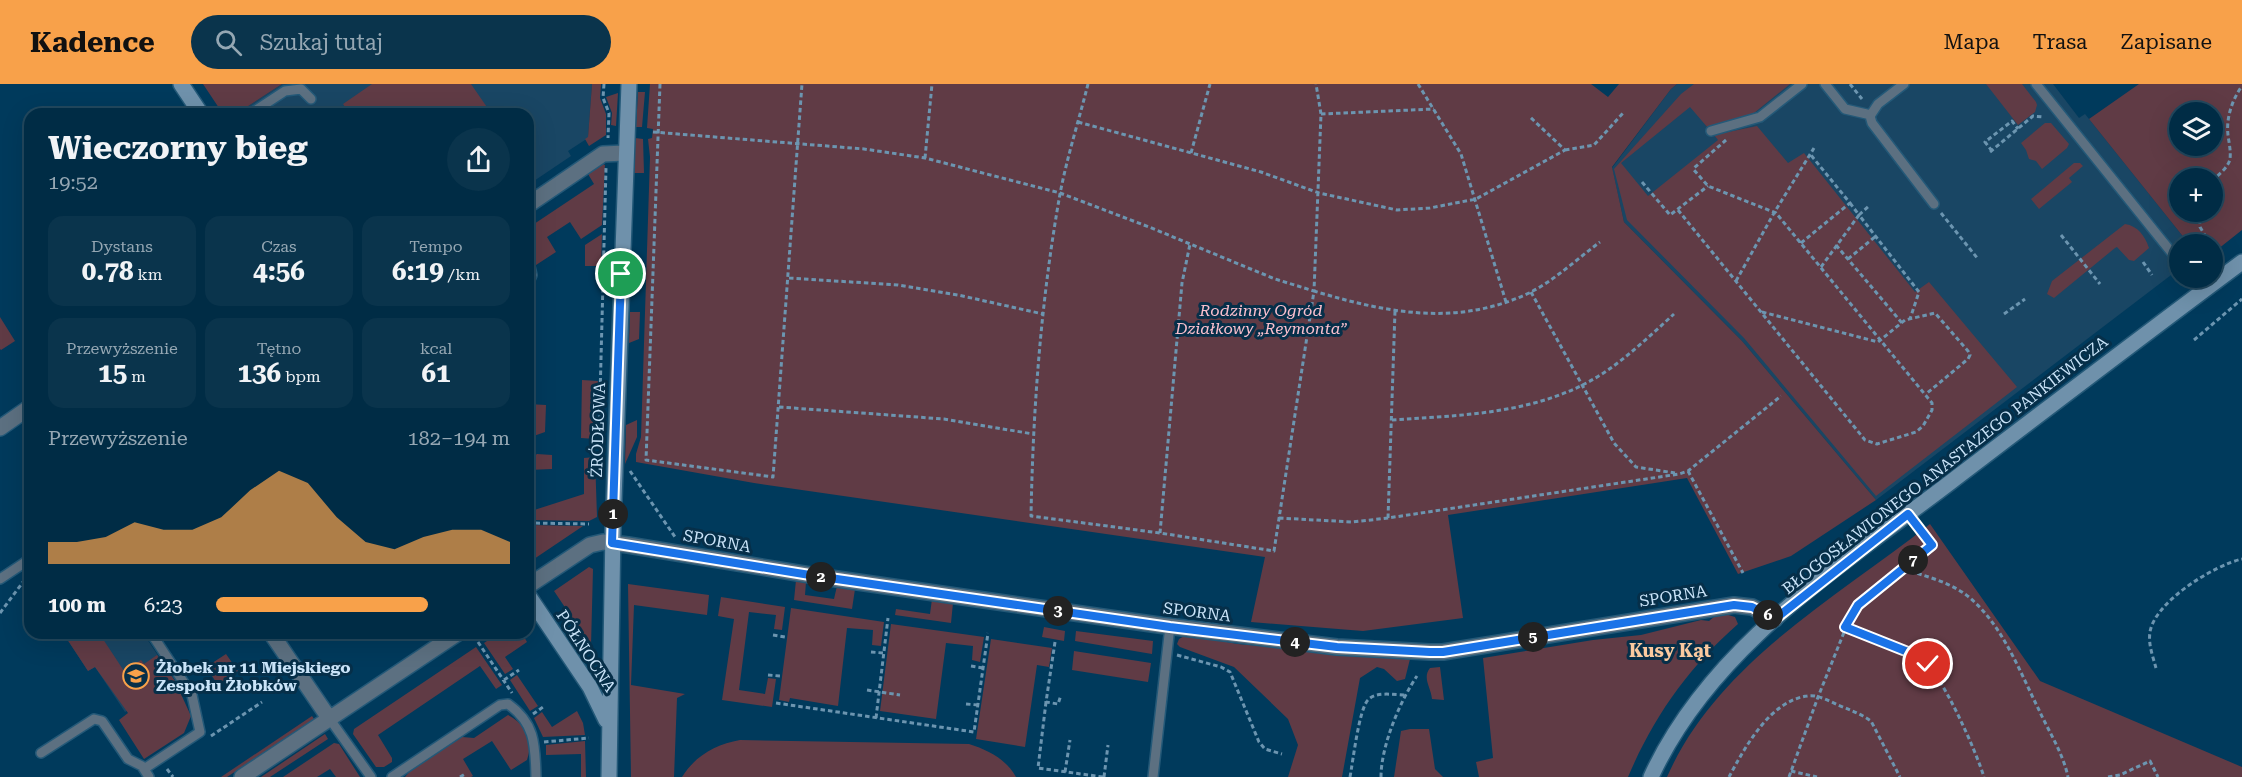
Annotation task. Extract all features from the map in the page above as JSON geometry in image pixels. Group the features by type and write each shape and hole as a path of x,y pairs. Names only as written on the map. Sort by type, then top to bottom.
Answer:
{"street":[{"path":"181,84 197,108"},
{"name":"ŹRÓDŁOWA","path":"609,777 612,543 629,84"},
{"path":"534,201 603,154 625,153"},
{"name":"BŁOGOSŁAWIONEGO ANASTAZEGO PANKIEWICZA","path":"1651,777 1671,738 1696,700 1732,660 1775,619 1908,514 2202,291 2240,267"},
{"path":"0,428 24,411"},
{"path":"534,582 590,545 612,543"},
{"name":"SPORNA","path":"612,543 826,578 1170,627 1337,647 1436,652 1734,605 1752,607 1775,619"},
{"name":"PÓŁNOCNA","path":"534,604 590,687 602,708 609,729"},
{"path":"275,639 329,718"},
{"path":"242,777 449,639"}],"lane":[{"path":"1711,131 1760,117 1802,84"},
{"path":"1825,84 1845,108 1871,115"},
{"path":"1904,84 1878,104 1871,115 1872,123 1934,204"},
{"path":"2036,84 2169,249"},
{"path":"260,108 290,89 302,89 311,99"},
{"path":"0,579 24,563"},
{"path":"1153,777 1170,627"},
{"path":"41,753 94,719 98,719 102,721 128,759 146,773 200,732 192,695 155,639"},
{"path":"392,777 500,705 508,704 526,722 535,742 536,777"},
{"path":"329,718 371,777"}],"path":[{"path":"604,84 603,98 609,113 608,139"},
{"path":"660,84 655,132 646,460 773,477 802,84"},
{"path":"925,158 932,84"},
{"path":"1088,84 1060,193 1043,314 1033,434 1031,516 1274,551 1314,291 1321,114 1316,84"},
{"path":"1191,153 1210,84"},
{"path":"1418,84 1461,154 1506,302"},
{"path":"2223,169 2230,158 2228,133 2230,111 2235,96 2242,86"},
{"path":"1321,114 1434,109"},
{"path":"1078,122 1261,172 1319,193 1397,210 1430,208 1476,199 1565,150 1594,145 1624,112"},
{"path":"1529,116 1565,150"},
{"path":"2018,129 2012,121 1985,142 1991,152 2018,129 2033,116 2043,117"},
{"path":"655,132 797,143 925,158 1060,193 1190,243 1275,279 1354,303 1410,314 1441,313 1506,302 1531,292 1555,277 1600,242"},
{"path":"1678,210 1865,440 1877,444 1921,429 1932,410 1932,403 1801,243 1774,213 1708,186 1694,168 1727,140"},
{"path":"1736,281 1814,148"},
{"path":"1810,154 1919,292 1910,319"},
{"path":"599,438 607,164"},
{"path":"1642,183 1668,215 1678,210 1708,186"},
{"path":"1801,243 1850,203"},
{"path":"1821,267 1859,215 1869,206"},
{"path":"1942,214 1978,259"},
{"path":"2061,235 2100,284"},
{"path":"1848,259 1876,236"},
{"path":"1160,533 1182,283 1190,243"},
{"path":"1836,245 1902,323"},
{"path":"2143,262 2152,275"},
{"path":"789,278 898,285 958,295 1043,314"},
{"path":"1531,292 1614,443 1636,467 1679,474"},
{"path":"2004,314 2025,299"},
{"path":"2194,340 2242,299"},
{"path":"1388,518 1395,311"},
{"path":"1761,312 1878,342 1902,323 1935,313 1970,355 1968,360 1926,394"},
{"path":"1392,420 1473,415 1516,408 1553,398 1607,371 1674,314"},
{"path":"1279,518 1352,522 1679,474 1688,471 1781,396"},
{"path":"779,407 944,419 1033,434"},
{"path":"627,467 680,542"},
{"path":"1688,471 1743,573"},
{"path":"1789,777 1845,627 1858,605 1932,545 1908,514"},
{"path":"534,523 589,524"},
{"path":"2156,668 2150,631 2154,620 2166,606 2194,582 2220,565 2242,559"},
{"path":"1903,569 1934,579 1962,592 1990,620 2001,636 2045,722 2068,777"},
{"path":"0,613 24,579"},
{"path":"876,718 888,618"},
{"path":"1845,627 1913,654 1928,664 1941,682 1984,777"},
{"path":"776,704 974,732 988,633"},
{"path":"773,635 785,637"},
{"path":"478,642 516,699"},
{"path":"1055,642 1038,768 1103,777 1108,745"},
{"path":"871,652 883,653"},
{"path":"1167,652 1221,667 1230,672 1259,742 1265,749 1282,754"},
{"path":"971,666 983,668"},
{"path":"504,680 519,670"},
{"path":"768,675 780,676"},
{"path":"1381,777 1384,751 1404,695 1417,676"},
{"path":"867,690 900,695"},
{"path":"1046,702 1058,704 1061,695"},
{"path":"1350,777 1362,713 1368,699 1377,695 1404,695"},
{"path":"1729,777 1750,743 1770,718 1790,702 1808,695 1818,697 1871,721 1900,777"},
{"path":"966,704 978,705"},
{"path":"539,736 541,742 589,738"},
{"path":"1065,772 1070,740"},
{"path":"2108,777 2120,775 2150,761 2158,777"},
{"path":"166,766 173,777"},
{"path":"1791,771 1817,777"},
{"path":"460,777 465,774"}],"shaded area":[{"path":"282,84 592,84 588,138 568,151 571,156 534,181 534,108 245,108"},
{"path":"1677,84 2053,84 2079,118 2085,114 2169,219 2169,222 2181,234 2169,234 2169,277 1876,500 1742,341 1624,222 1612,168"},
{"name":"Żłobek nr 11 Miejskiego Zespołu Żłobków","path":"67,639 147,639 175,681 125,712 95,667 88,671"}],"green space":[{"path":"203,84 282,84 245,108 219,108"},
{"path":"372,84 471,84 488,108 346,108 343,104"},
{"path":"592,84 601,84 600,98 606,114 606,135 589,146 585,139 588,137"},
{"name":"Rodzinny Ogród Działkowy „Reymonta”","path":"650,84 1591,84 1608,97 1619,84 1677,84 1612,167 1624,222 1742,341 1876,500 1791,556 1738,574 1687,478 1448,515 1463,618 1363,631 1251,622 1265,557 754,483 636,462 641,437 650,157 648,139 652,138 653,129 647,128"},
{"path":"1694,84 1790,84 1754,113 1708,128 1690,107 1621,163 1648,196 1718,140 1714,135 1757,126 1788,163 1804,153 1915,292 1929,282 2017,387 1876,496 1744,338 1627,220 1614,169 1681,94"},
{"path":"1986,84 2022,84 2036,102 2035,112 2018,125"},
{"path":"2139,84 2242,84 2242,230 2223,245 2223,234 2181,234 2171,222 2223,222 2223,168 2169,168 2169,219 2089,119"},
{"path":"638,92 645,92 642,127 636,127"},
{"path":"618,93 616,126 611,125 612,113 606,97"},
{"path":"2045,123 2051,123 2069,144 2042,169 2036,161 2029,159 2021,143"},
{"path":"635,138 643,139 644,173 634,173"},
{"path":"2074,163 2080,163 2083,166 2069,178 2072,182 2039,209 2031,199"},
{"path":"603,164 605,165 602,225 581,239 570,222 547,237 556,252 536,265 534,262 534,224 594,184 588,174"},
{"path":"2125,224 2140,232 2149,248 2134,261 2129,260 2117,247 2054,298 2047,294 2052,281"},
{"path":"602,234 601,266 585,266 585,245"},
{"path":"630,312 640,312 639,339 629,343"},
{"path":"0,317 15,341 1,350 0,349"},
{"path":"582,380 598,381 595,439 581,438"},
{"path":"534,404 546,405 545,432 534,436"},
{"path":"637,420 637,437 625,464 626,425"},
{"path":"537,454 552,455 552,469 534,470 534,456"},
{"path":"595,457 597,517 589,521 534,520 534,510 584,494 584,458"},
{"path":"1930,524 2040,681 2242,767 2242,777 1667,777 1689,736 1716,700 1747,666 1819,607"},
{"path":"534,525 583,526 534,559"},
{"path":"589,567 593,569 591,646 554,591"},
{"path":"796,580 806,582 805,595 834,599 837,586 855,589 852,609 794,600"},
{"path":"628,584 709,595 707,615 634,605 631,685 685,694 677,698 674,777 631,777"},
{"path":"721,597 785,607 782,630 774,629 776,615 749,612 739,690 765,694 768,678 776,679 772,707 722,700 734,619 718,616"},
{"path":"932,599 953,603 951,623 895,615 896,609 930,614"},
{"path":"791,608 884,622 881,646 872,645 873,630 847,628 838,706 790,698 789,702 779,700"},
{"path":"1725,614 1735,617 1738,624 1703,658 1674,694 1649,734 1628,777 1479,777 1476,762 1493,758 1483,658 1593,640 1641,635 1701,620 1709,621 1715,616"},
{"path":"891,624 984,637 980,662 972,660 973,646 946,643 936,719 880,711"},
{"path":"1044,627 1065,631 1064,641 1042,637"},
{"path":"1076,631 1153,641 1152,654 1075,641"},
{"path":"1186,635 1238,644 1410,659 1405,679 1397,681 1384,669 1377,667 1360,678 1342,777 1288,777 1298,745 1288,719 1234,667 1180,647 1177,644 1179,639"},
{"path":"67,639 103,639 124,671 141,660 144,664 157,655 175,681 191,716 184,733 144,759 119,720 128,713 95,667 88,671"},
{"path":"490,639 525,639 527,642 505,657 513,669 505,674 484,643"},
{"path":"991,639 1052,648 1049,667 1037,665 1025,747 976,739"},
{"path":"476,647 502,685 496,689 480,666 378,735 392,758 392,762 384,767 376,767 353,734 354,729"},
{"path":"1074,651 1151,663 1148,682 1072,670"},
{"path":"226,654 238,671 218,685 206,667"},
{"path":"1440,667 1444,700 1432,699 1427,679 1430,668"},
{"path":"517,675 538,706 530,711 510,680"},
{"path":"577,711 583,723 585,735 543,737 534,718 542,712 552,727"},
{"path":"508,715 524,728 530,745 527,760 511,770 492,741 463,759 473,776 471,777 405,777 411,770 462,737 474,738"},
{"path":"312,716 314,719 227,777 221,777"},
{"path":"1429,729 1435,769 1443,777 1394,777 1401,731"},
{"path":"325,734 328,739 270,777 261,777"},
{"path":"740,740 969,744 996,756 1016,777 682,777 693,763 707,752"},
{"path":"585,741 586,777 581,777 581,754 546,755 546,745"},
{"path":"334,743 339,744 360,777 336,777 330,769 317,777 283,777"}],"place":[{"name":"Żłobek nr 11 Miejskiego Zespołu Żłobków","path":"136,676"}],"district":[{"name":"Kusy Kąt","path":"1670,650"}],"route":[{"path":"621,274 612,543 816,576 1170,627 1337,647 1443,652 1734,605 1752,607 1775,619 1908,514 1932,545 1858,605 1845,627 1913,654 1928,664"}]}
